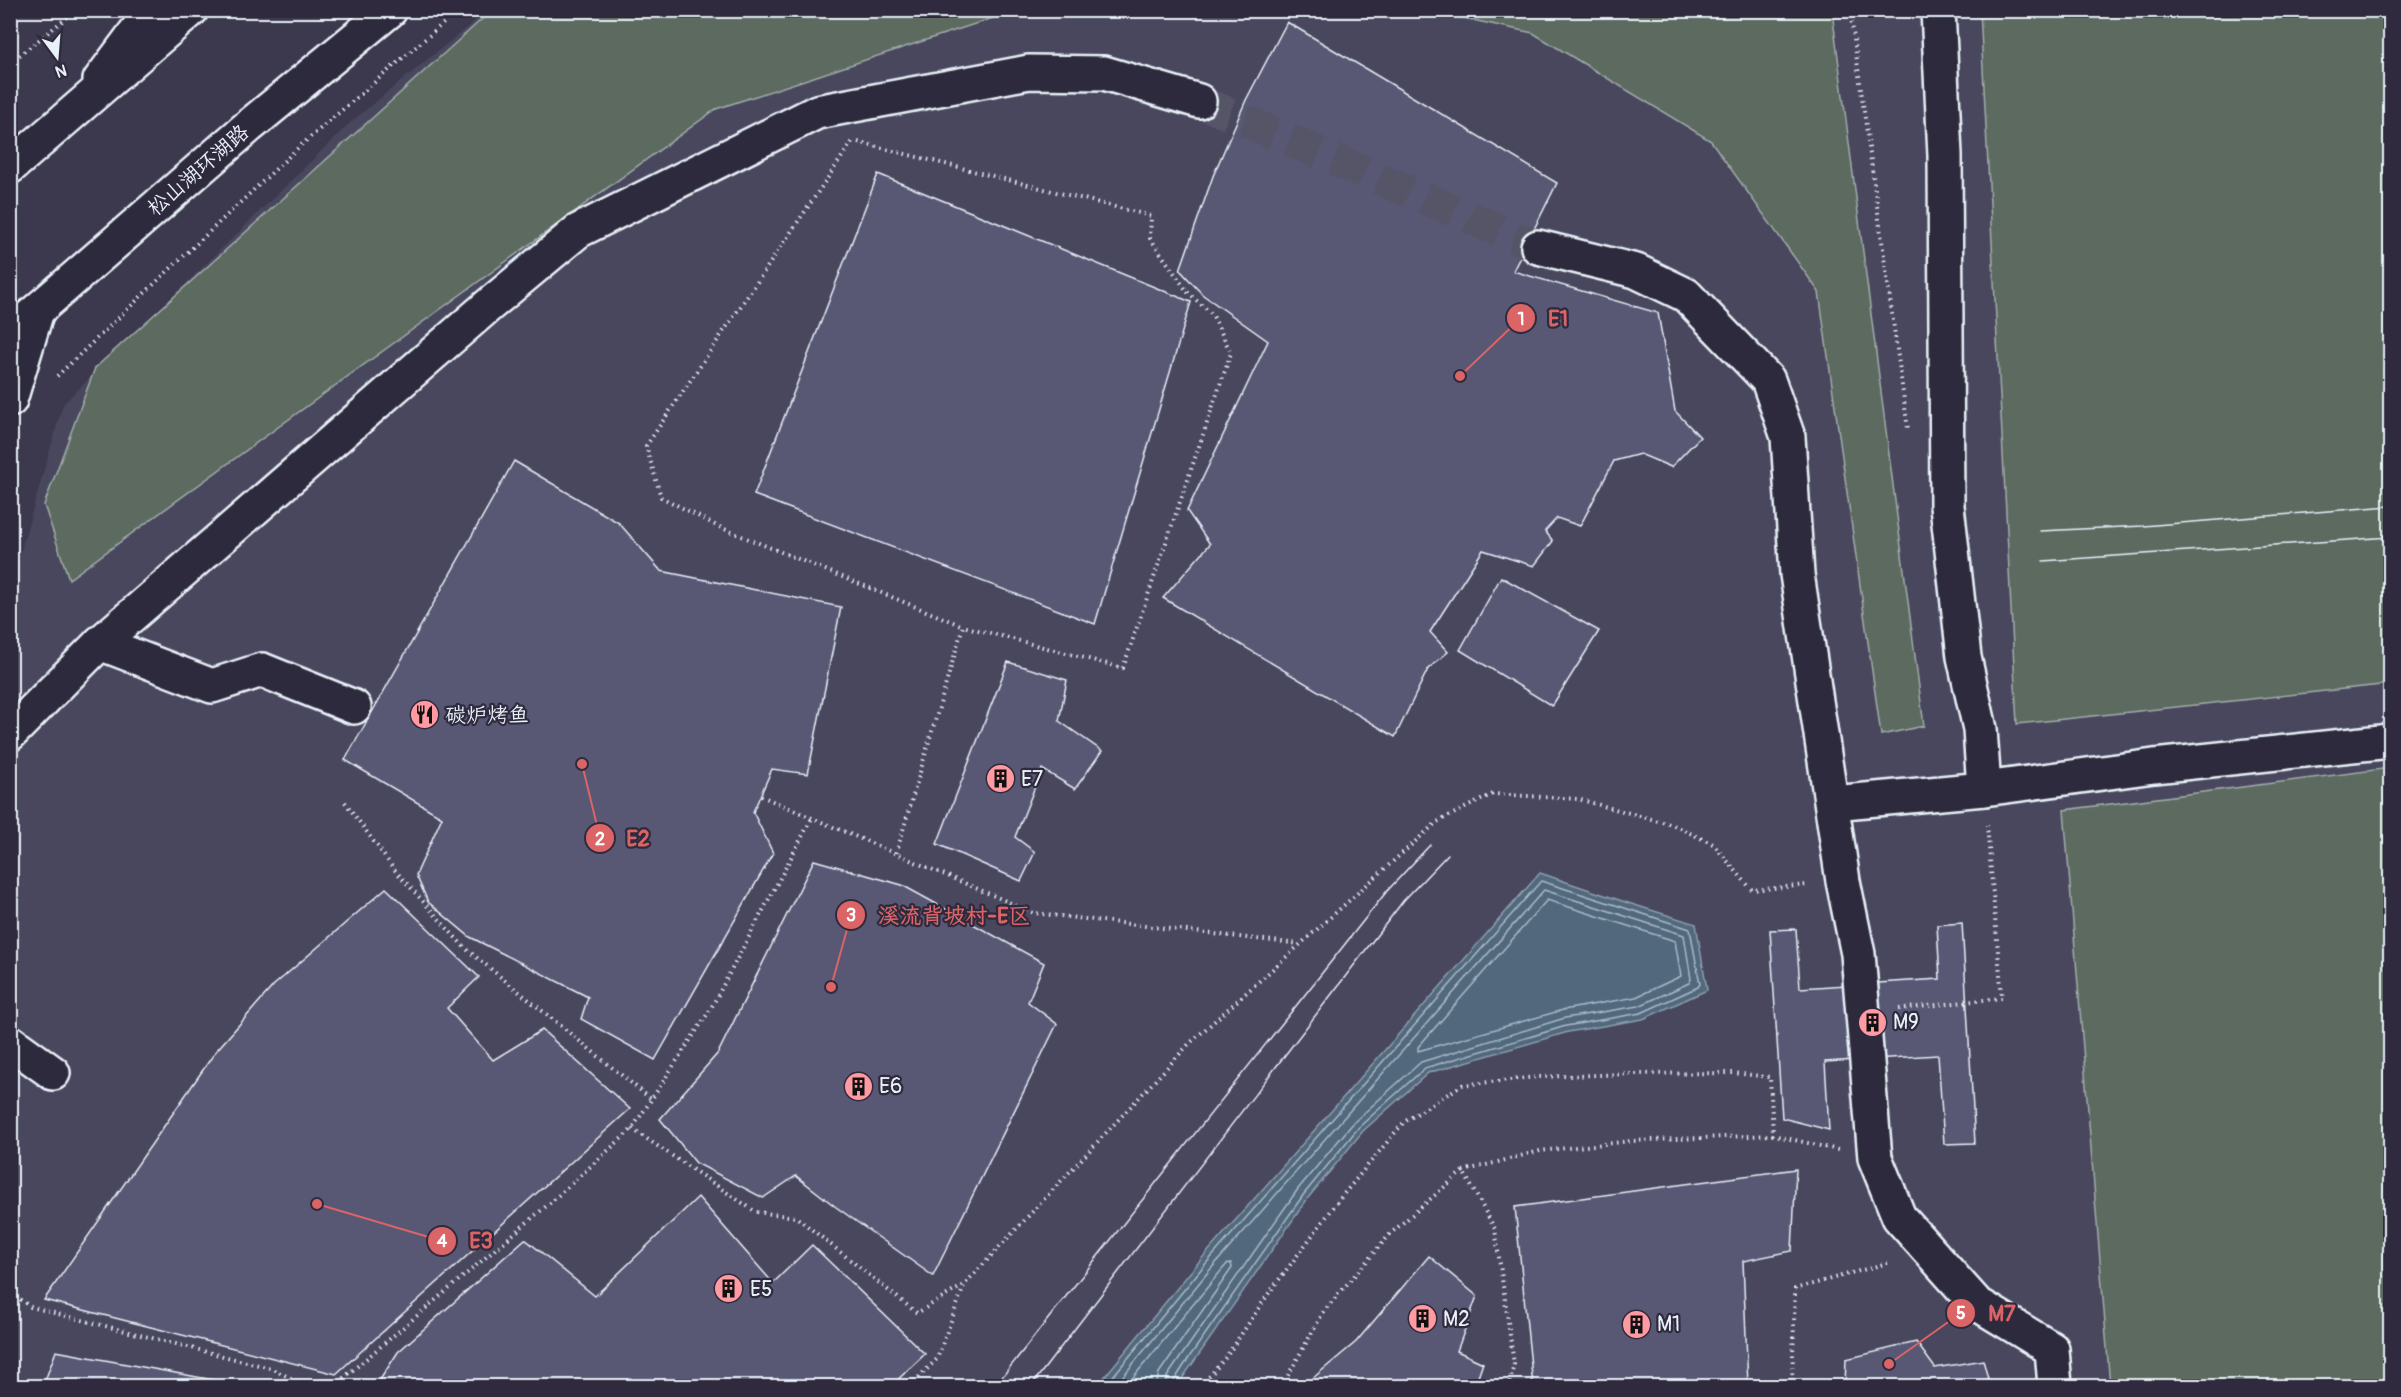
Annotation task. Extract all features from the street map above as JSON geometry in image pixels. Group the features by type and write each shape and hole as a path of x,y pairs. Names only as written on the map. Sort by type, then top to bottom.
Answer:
{"street":[{"path":"80,106 141,25 148,10"},
{"path":"10,167 191,10"},
{"name":"松山湖环湖路","path":"10,334 249,126 390,10"},
{"path":"1938,10 1945,155 1947,506 1964,657 1980,729 1984,789"},
{"path":"10,734 100,643 489,305 578,231 816,112 1029,72 1104,73 1199,101"},
{"path":"1538,247 1636,271 1686,295 1768,380 1788,437 1797,574 1843,881 1858,954 1875,1158 1899,1217 1976,1303 2052,1349 2055,1386"},
{"path":"10,400 37,311"},
{"path":"100,643 212,686 262,670 354,708"},
{"path":"1833,803 1984,789 2154,766 2391,741"},
{"path":"10,1042 53,1073"}],"path":[{"path":"10,63 76,10"},
{"path":"53,379 300,146 459,10"},
{"path":"1850,10 1909,436"},
{"path":"852,141 1151,216 1150,238 1189,294 1212,314 1231,353 1123,668 963,626 717,526 661,497 646,446 852,141"},
{"path":"896,854 963,626"},
{"path":"1863,1012 2002,998 1984,789"},
{"path":"632,1129 756,1212 796,1217 917,1313 964,1285 1189,1044 1437,822 1493,794 1578,799 1673,825 1713,844 1752,890 1843,881"},
{"path":"761,796 1035,913 1300,945"},
{"path":"345,802 393,867 465,948 651,1099"},
{"path":"333,1386 550,1203 632,1129 710,1010 812,818"},
{"path":"1201,1386 1226,1357 1269,1293 1342,1196 1404,1122 1462,1085 1537,1077 1629,1074 1733,1073 1770,1077 1773,1135"},
{"path":"1282,1386 1324,1311 1391,1233 1463,1171 1540,1151 1631,1141 1773,1135 1875,1158"},
{"path":"1463,1171 1496,1229 1514,1364 1509,1386"},
{"path":"1792,1386 1795,1289 1929,1251"},
{"path":"910,1386 937,1359 964,1285"},
{"path":"10,1293 31,1307 270,1368 307,1386"}],"shaded area":[{"path":"487,11 2390,11 2390,1386 11,1386 11,574 17,564 63,404 352,121"}],"green space":[{"path":"491,11 1058,11 993,18 716,109 69,579 44,505 95,368"},
{"path":"1431,11 1832,11 1924,726 1881,735 1819,292 1711,141 1533,33"},
{"path":"1980,11 2390,11 2390,684 2017,724"},
{"path":"2390,768 2390,1386 2110,1386 2064,810"}],"water":[{"path":"1540,873 1696,924 1707,990 1643,1019 1568,1032 1428,1073 1363,1131 1308,1198 1177,1386 1097,1386 1197,1264"}],"building":[{"path":"1287,22 1557,183 1513,271 1658,313 1675,411 1700,437 1671,467 1640,454 1614,461 1580,526 1557,518 1545,531 1553,541 1534,566 1483,550 1430,632 1448,652 1428,669 1395,737 1163,598 1210,544 1187,511 1268,341 1203,295 1180,270 1213,176 1246,100"},
{"path":"878,174 1191,302 1095,624 754,495"},
{"path":"514,461 619,523 661,571 841,607 808,774 772,769 753,812 773,853 655,1060 581,1019 588,997 470,937 428,902 416,875 442,817 345,760"},
{"path":"1501,577 1599,631 1552,706 1460,650"},
{"name":"E7","path":"1008,662 1067,680 1059,721 1102,751 1075,789 1042,769 1015,837 1035,852 1021,881 937,844"},
{"name":"E6","path":"814,860 902,885 1044,963 1028,1002 1057,1024 933,1276 796,1176 763,1198 696,1163 660,1119 718,1053"},
{"path":"386,888 479,977 447,1008 493,1060 542,1030 630,1109 336,1374 44,1300 216,1051 274,985"},
{"name":"M9","path":"1962,923 1975,1143 1944,1144 1938,1055 1825,1062 1829,1130 1782,1118 1770,930 1796,929 1800,988 1940,979 1937,925"},
{"name":"M1","path":"1796,1169 1792,1251 1743,1261 1748,1386 1533,1386 1515,1207"},
{"name":"E5","path":"698,1197 773,1283 812,1245 925,1354 891,1386 376,1386 398,1352 525,1239 595,1296"},
{"name":"M2","path":"1429,1256 1477,1296 1457,1351 1483,1363 1475,1386 1307,1386 1307,1383 1356,1342"},
{"path":"1916,1342 1935,1368 1983,1360 1990,1386 1845,1386 1846,1359"},
{"path":"56,1351 246,1386 43,1386"}],"tunnel":[{"path":"1199,101 1538,247"}],"tram line":[{"path":"2040,531 2143,526 2390,506"},
{"path":"2043,561 2390,537"},
{"path":"995,1386 1387,891 1430,845"},
{"path":"1031,1386 1404,900 1448,854"}],"place":[{"name":"E1","path":"1460,376"},
{"name":"碳炉烤鱼","path":"424,715"},
{"name":"E2","path":"582,764"},
{"name":"E7","path":"1000,779"},
{"name":"溪流背坡村-E区","path":"831,987"},
{"name":"M9","path":"1872,1022"},
{"name":"E6","path":"858,1086"},
{"name":"E3","path":"317,1204"},
{"name":"E5","path":"729,1289"},
{"name":"M2","path":"1422,1319"},
{"name":"M1","path":"1636,1324"},
{"name":"M7","path":"1889,1364"}]}
